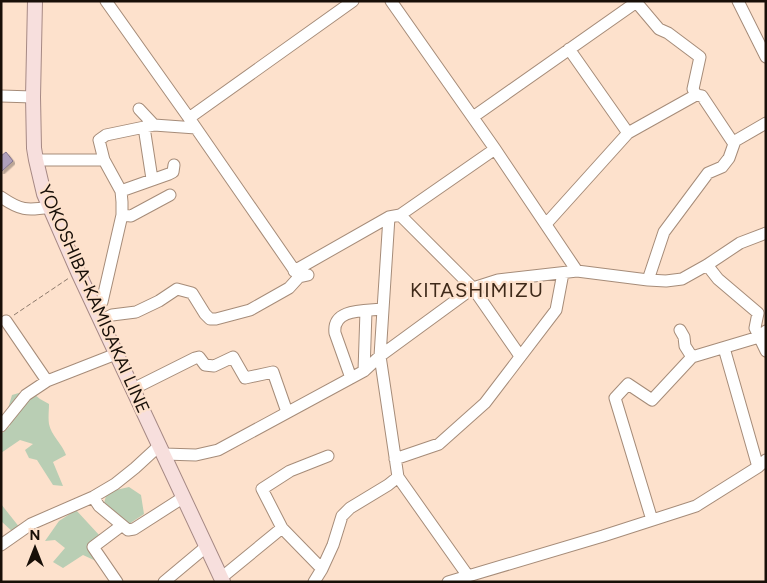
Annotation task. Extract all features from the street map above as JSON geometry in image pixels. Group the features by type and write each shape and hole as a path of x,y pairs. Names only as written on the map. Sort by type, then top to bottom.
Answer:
{"main road":[{"name":"YOKOSHIBA-KAMISAKAI LINE","path":"35,1 33,97 36,160 49,207 116,354 208,546 222,580"}],"street":[{"path":"106,1 300,274"},
{"path":"189,118 353,1"},
{"path":"391,1 496,149 577,272"},
{"path":"738,1 766,57"},
{"path":"473,117 638,2 659,29 668,33 700,57 693,89 696,95"},
{"path":"569,49 628,133"},
{"path":"546,224 628,133 696,95 702,96 734,144"},
{"path":"1,96 33,97"},
{"path":"139,109 149,126 152,179"},
{"path":"648,280 664,232 708,173 722,167 729,158 735,141 766,123"},
{"path":"196,128 149,126 106,135 99,140 124,189 122,215 102,302 97,312 136,312 160,301 177,289 192,294 205,314 210,318 250,310 289,288 300,274 394,216 496,149"},
{"path":"36,160 108,159"},
{"path":"124,189 169,174 173,172 174,165"},
{"path":"122,215 131,216 170,195"},
{"path":"1,197 20,208 28,210 49,207"},
{"path":"394,216 472,288 520,356"},
{"path":"394,216 383,309 380,356 398,477 468,576"},
{"path":"1,545 31,524 93,497 115,484 162,450 196,454 218,450 364,371 380,356 472,288 498,280 577,272 648,280 666,281 682,279 740,243 766,233"},
{"path":"707,265 718,279 758,312 755,328 762,334 766,351"},
{"path":"395,459 440,444 485,402 556,310 563,273"},
{"path":"351,378 335,333 334,326 336,320 342,314 383,309"},
{"path":"364,371 366,311"},
{"path":"3,322 47,381"},
{"path":"680,330 684,337 685,346 692,357"},
{"path":"652,520 615,398 628,384 652,400 692,357 762,334"},
{"path":"448,582 696,506 762,464 724,348"},
{"path":"1,426 26,395 47,381 116,354"},
{"path":"133,389 195,358 199,358 208,366 214,366 233,358 245,378 273,372 287,412"},
{"path":"322,569 282,528 262,489 290,471 328,456"},
{"path":"314,582 333,545 342,516 350,508 398,477"},
{"path":"93,497 99,506 128,530 134,529 184,497"},
{"path":"117,582 93,547 121,526"},
{"path":"222,580 282,528"},
{"path":"164,582 208,546"}],"path":[{"path":"3,322 78,272"}],"green space":[{"path":"29,390 49,404 50,428 66,455 53,462 63,486 53,485 37,460 29,458 25,450 33,444 20,440 1,453 1,434 10,426 7,412 12,395"},
{"path":"129,487 141,495 144,514 120,530 103,507 107,492"},
{"path":"1,504 20,528 14,533 1,521"},
{"path":"76,510 100,536 96,561 83,555 63,568 53,562 65,548 55,540 45,541 59,521"}],"building":[{"path":"6,152 13,161 1,172 1,156"}],"district":[{"name":"KITASHIMIZU","path":"477,290"}]}
